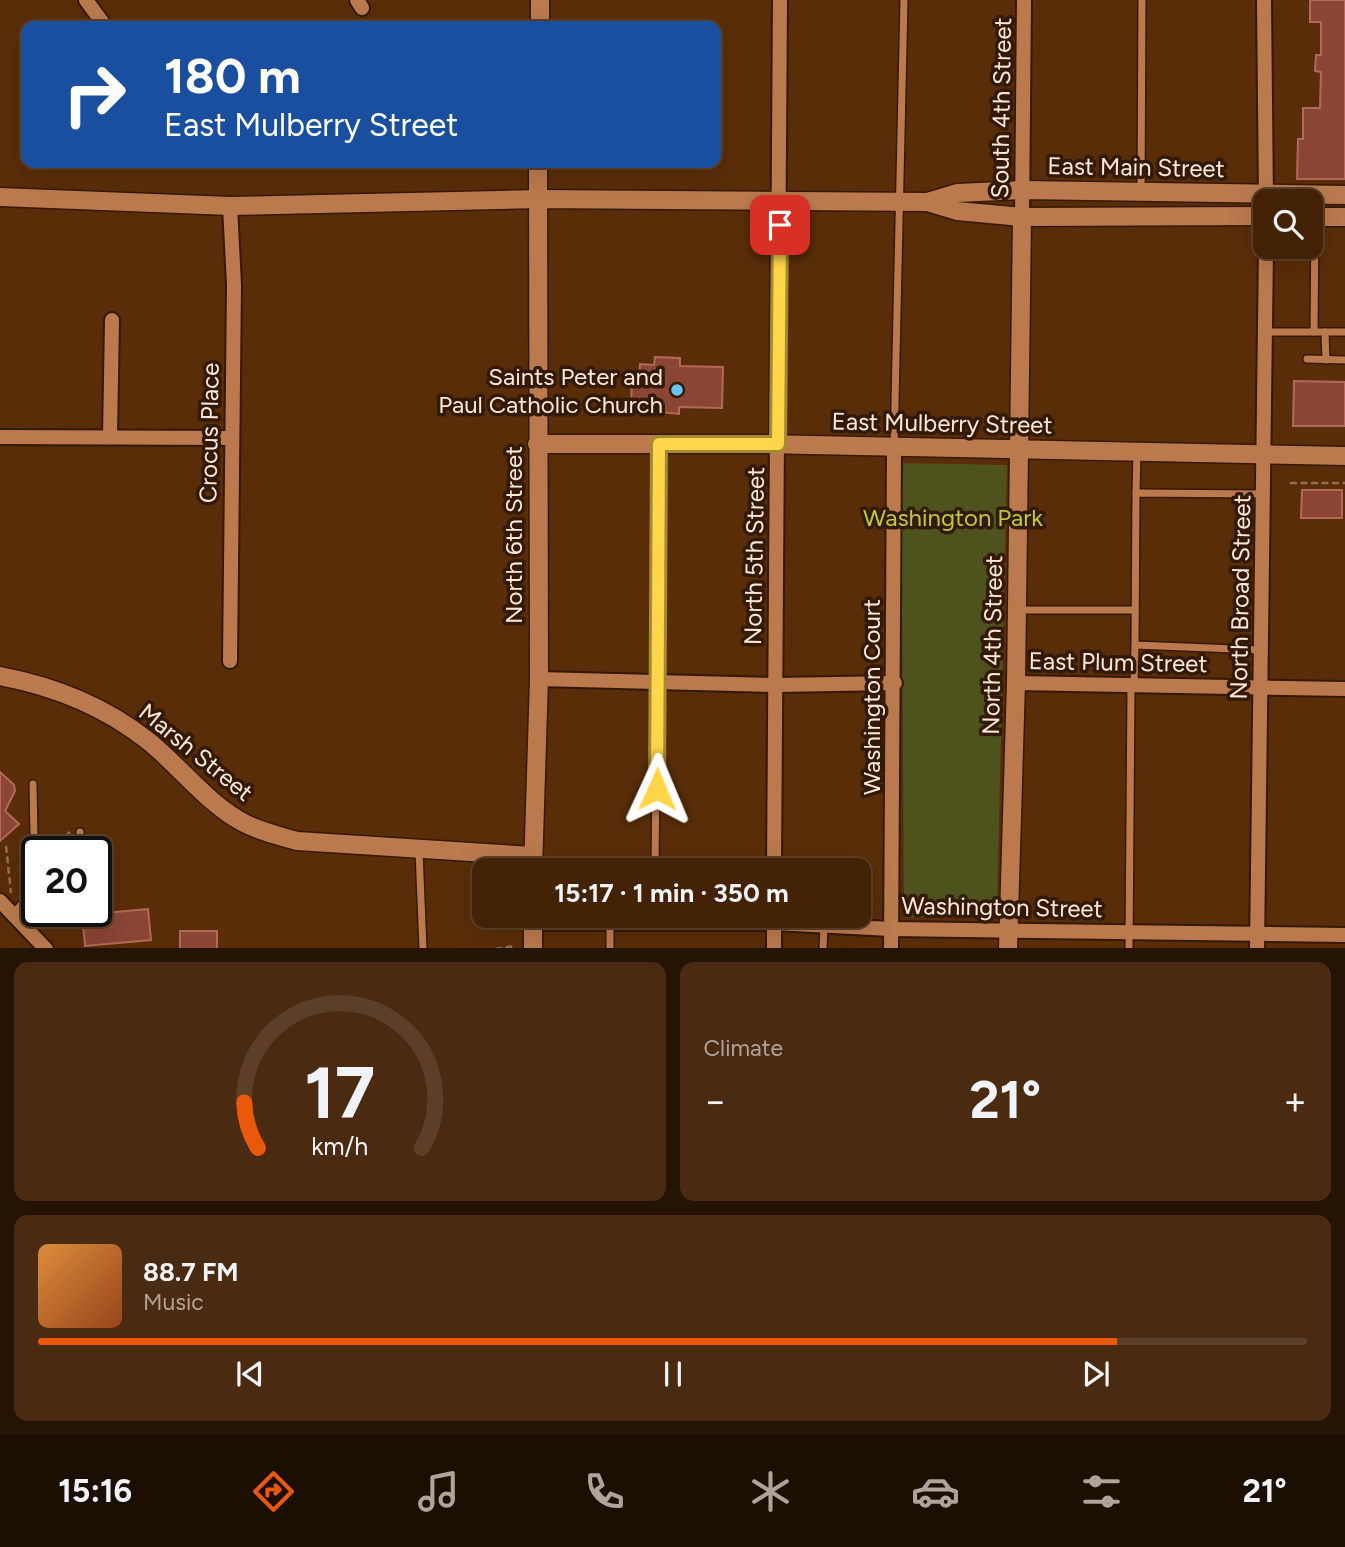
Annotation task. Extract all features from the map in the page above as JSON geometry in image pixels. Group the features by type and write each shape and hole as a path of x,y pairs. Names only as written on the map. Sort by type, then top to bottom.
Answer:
{"street":[{"path":"86,0 101,21"},
{"path":"540,0 540,21"},
{"name":"North 5th Street","path":"774,858 780,0"},
{"name":"South 4th Street","path":"1022,217 1024,0"},
{"path":"1264,0 1266,189"},
{"name":"North 6th Street","path":"533,858 539,680 538,168"},
{"name":"East Main Street","path":"927,202 957,193 1022,190 1253,196"},
{"name":"East Main Street","path":"1323,196 1345,195"},
{"name":"East Main Street","path":"0,197 230,206 538,199 927,202 957,211 1022,217 1253,216"},
{"name":"Crocus Place","path":"230,206 234,285 230,661"},
{"name":"North 4th Street","path":"1008,948 1016,683 1022,217"},
{"path":"1323,217 1345,218"},
{"name":"North Broad Street","path":"1257,942 1265,494 1266,259"},
{"path":"110,438 112,320"},
{"path":"0,437 231,438"},
{"name":"East Mulberry Street","path":"537,444 778,444 1345,456"},
{"name":"Washington Court","path":"891,948 895,684 894,447"},
{"name":"Marsh Street","path":"0,676 71,695 107,713 146,738 222,808 245,823 297,841 486,858"},
{"path":"539,680 775,685 895,684"},
{"name":"East Plum Street","path":"1016,683 1345,689"},
{"path":"0,901 46,948"},
{"path":"524,947 530,928"},
{"path":"774,928 774,948"},
{"name":"Washington Street","path":"871,928 1129,931 1257,942 1345,935"}],"lane":[{"path":"894,447 902,202 904,0"},
{"path":"1141,192 1142,0"},
{"path":"1313,259 1314,332"},
{"path":"1265,332 1345,332"},
{"path":"1325,332 1326,360"},
{"path":"1307,359 1345,360"},
{"path":"655,858 659,682 659,444"},
{"path":"1129,948 1137,453"},
{"path":"1136,493 1265,494"},
{"path":"1017,610 1135,610"},
{"path":"1135,645 1261,650"},
{"path":"33,784 34,836"},
{"path":"419,851 423,948"},
{"path":"13,914 21,905"},
{"path":"610,928 610,948"},
{"path":"823,948 824,928"}],"path":[{"path":"1290,483 1345,483"},
{"path":"65,836 67,832 80,832"},
{"path":"6,846 13,914"},
{"path":"495,948 524,947"}],"green space":[{"name":"Washington Park","path":"901,463 1007,465 997,914 904,918"}],"building":[{"path":"1310,0 1345,0 1345,179 1297,179 1298,139 1303,139 1303,108 1320,108 1321,72 1315,71 1316,55 1321,55 1321,22 1310,22"},
{"name":"Saints Peter and Paul Catholic Church","path":"655,357 680,358 680,366 723,367 722,408 679,407 679,414 631,409 632,374 639,374 640,364 654,365"},
{"path":"1294,381 1345,382 1345,426 1293,426"},
{"path":"1302,490 1342,490 1342,518 1301,518"},
{"path":"0,772 14,785 15,791 5,811 19,824 0,841"},
{"path":"148,909 151,940 85,946 83,927 112,927 112,912"},
{"path":"180,931 217,931 217,948 180,948"}],"place":[{"name":"Saints Peter and Paul Catholic Church","path":"677,390"}],"route":[{"path":"657,789 659,444 778,444 780,225"}]}
